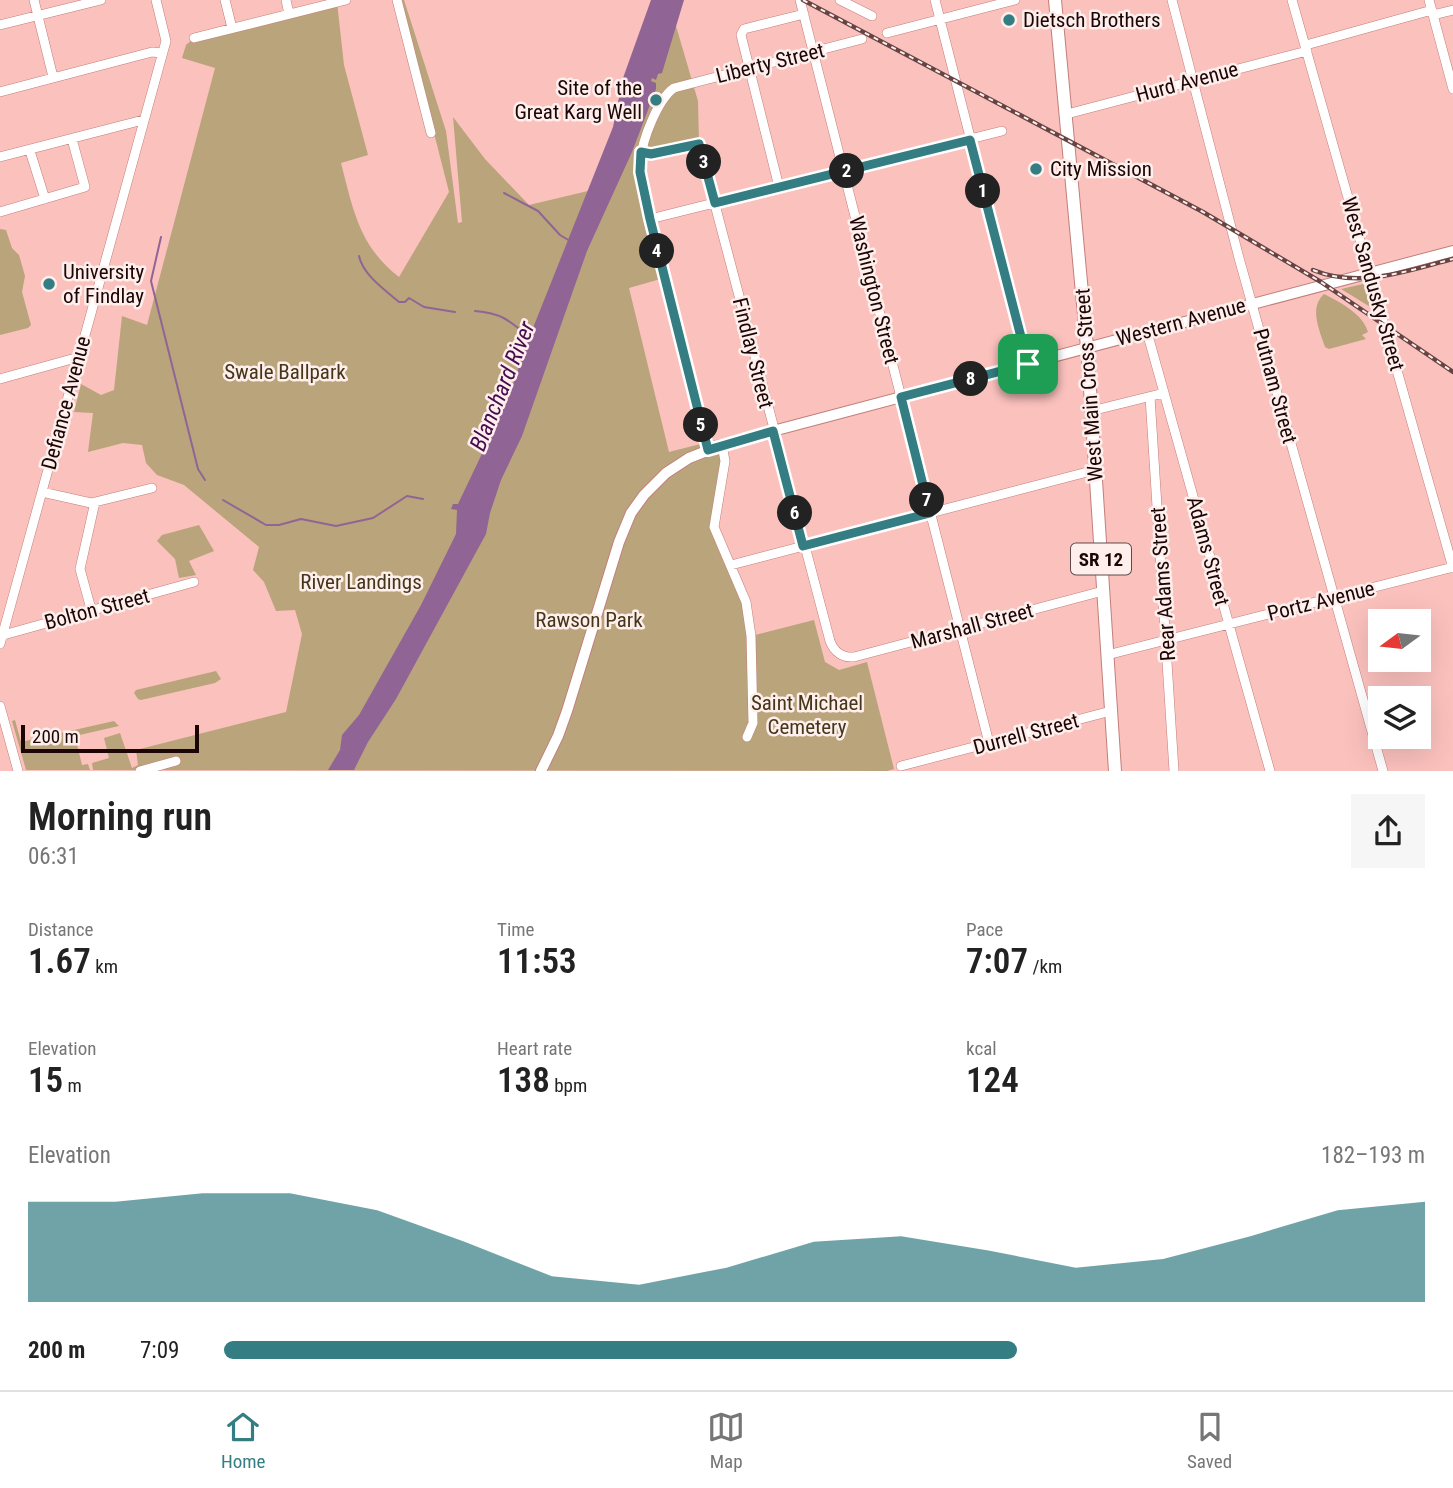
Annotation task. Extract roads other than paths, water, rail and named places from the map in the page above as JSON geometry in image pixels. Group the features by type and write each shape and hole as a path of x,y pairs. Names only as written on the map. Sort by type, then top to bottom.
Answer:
{"highway":[{"name":"West Main Cross Street","path":"1055,0 1087,348 1115,771"}],"main road":[{"name":"Western Avenue","path":"541,771 567,711 619,542 631,513 666,472 689,458 722,445 773,431 1453,251"}],"street":[{"path":"34,0 53,77"},
{"path":"0,25 101,0"},
{"name":"Defiance Avenue","path":"1,639 166,37 156,0"},
{"path":"225,0 232,29"},
{"path":"285,0 289,14"},
{"path":"194,38 346,0"},
{"path":"397,0 431,134"},
{"name":"Washington Street","path":"800,0 989,743"},
{"path":"840,0 872,16"},
{"path":"935,0 1028,364"},
{"path":"887,33 1015,0"},
{"name":"Putnam Street","path":"1172,0 1252,303 1383,771"},
{"name":"West Sandusky Street","path":"1292,0 1453,568"},
{"path":"1431,8 1453,89"},
{"name":"Hurd Avenue","path":"1067,114 1307,48 1431,8 1453,10"},
{"path":"779,187 741,35 744,29 804,14"},
{"name":"Liberty Street","path":"641,152 664,97 679,86 862,39"},
{"path":"0,92 152,52 162,53"},
{"path":"0,157 144,120"},
{"path":"650,219 1002,131"},
{"path":"0,212 85,187 72,139"},
{"name":"Findlay Street","path":"641,152 651,154 699,144 803,546 830,641 842,655"},
{"path":"30,151 45,199"},
{"path":"641,152 640,172 650,219 708,450"},
{"name":"Adams Street","path":"1147,332 1270,771"},
{"path":"0,379 79,356"},
{"path":"1091,411 1164,393"},
{"name":"Rear Adams Street","path":"1150,397 1174,771"},
{"path":"722,445 725,461 714,527 744,594 751,636 753,723 747,737"},
{"path":"731,565 1095,470"},
{"path":"42,492 95,502 152,488"},
{"path":"91,609 80,569 95,502"},
{"name":"Portz Avenue","path":"1107,655 1453,568"},
{"name":"Bolton Street","path":"1,639 91,609 194,582"},
{"name":"Marshall Street","path":"842,655 854,657 1103,591"},
{"path":"0,706 18,771"},
{"name":"Durrell Street","path":"901,766 1111,711"},
{"path":"139,771 176,761"}],"waterway":[{"path":"504,193 538,211 560,235 570,241"},
{"path":"161,237 151,281 198,469 205,480"},
{"path":"359,256 370,276 399,302 405,302 409,298 424,307 455,312"},
{"name":"Blanchard River","path":"475,311 504,318 529,337"},
{"path":"223,500 266,525 279,525 301,519 336,526 373,518 407,496 423,499"}],"railway":[{"path":"803,0 1203,212 1321,282 1453,372"},
{"path":"1313,270 1348,278 1366,278 1400,273 1453,259"}],"place":[{"name":"Dietsch Brothers","path":"1009,20"},
{"name":"Site of the Great Karg Well","path":"656,100"},
{"name":"City Mission","path":"1036,169"},
{"name":"University of Findlay","path":"49,284"}],"park label":[{"name":"Swale Ballpark","path":"285,372"},
{"name":"River Landings","path":"361,582"},
{"name":"Rawson Park","path":"589,620"},
{"name":"Saint Michael Cemetery","path":"807,715"}]}
